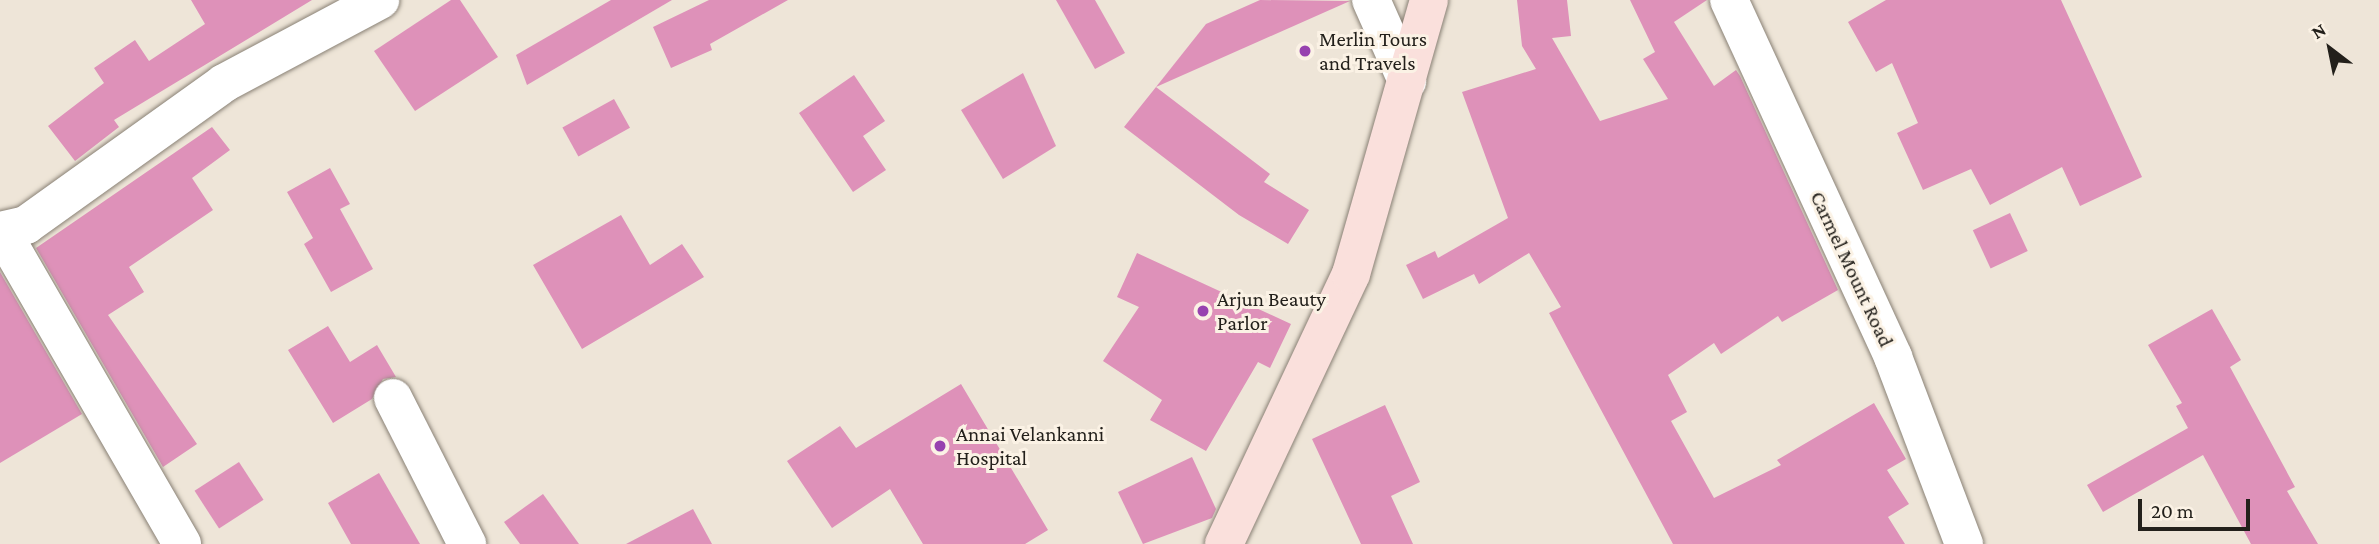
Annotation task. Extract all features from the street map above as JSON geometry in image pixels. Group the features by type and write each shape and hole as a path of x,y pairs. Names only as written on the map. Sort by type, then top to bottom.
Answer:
{"main road":[{"path":"1224,544 1351,275 1429,0"}],"street":[{"path":"182,544 1,232 26,225 224,83 380,0"},
{"path":"1371,0 1408,81"},
{"name":"Carmel Mount Road","path":"1729,0 1893,357 1964,544"},
{"path":"393,398 467,544"}],"building":[{"path":"191,0 312,0 114,120 119,127 75,161 48,126 104,83 94,68 135,40 149,61 205,24"},
{"path":"451,0 460,0 498,57 415,111 374,51"},
{"path":"611,0 672,0 527,85 516,55"},
{"path":"709,0 788,0 710,44 712,50 671,68 653,27"},
{"path":"1056,0 1095,0 1125,53 1095,69"},
{"path":"1260,0 1350,1 1156,87 1206,24"},
{"path":"1517,0 1567,0 1571,36 1552,38 1600,121 1668,99 1643,59 1655,52 1630,0 1707,0 1674,22 1714,86 1736,70 1740,76 1838,290 1782,322 1778,316 1721,354 1714,343 1668,375 1687,412 1671,421 1714,498 1781,465 1777,460 1874,403 1906,459 1887,470 1909,504 1888,517 1905,544 1673,544 1549,313 1561,307 1529,253 1479,284 1474,274 1423,299 1406,265 1435,251 1438,258 1508,218 1462,92 1536,69 1522,46"},
{"path":"1886,0 2061,0 2142,177 2080,206 2062,167 1990,205 1971,169 1923,190 1897,133 1918,123 1892,63 1876,72 1848,22"},
{"path":"1023,73 1056,146 1003,179 961,110"},
{"path":"854,75 885,121 863,136 886,170 853,192 799,113"},
{"path":"1156,87 1270,174 1264,182 1309,210 1288,244 1239,215 1124,127"},
{"path":"614,99 630,128 578,156 562,128"},
{"path":"212,127 230,150 192,178 213,210 129,267 144,292 108,315 197,444 163,467 36,248"},
{"path":"330,168 350,204 340,209 373,269 331,292 304,244 313,238 287,192"},
{"path":"2010,213 2028,251 1991,268 1973,230"},
{"path":"621,215 650,265 682,244 704,277 582,349 533,265"},
{"path":"1137,253 1291,324 1270,368 1258,362 1206,451 1150,420 1162,400 1103,361 1139,307 1117,297"},
{"path":"0,272 82,414 0,463"},
{"path":"2212,309 2241,360 2230,367 2295,487 2287,491 2318,544 2251,544 2203,455 2103,512 2087,485 2188,428 2176,406 2182,403 2148,345"},
{"path":"328,326 350,362 377,345 396,377 383,379 372,399 333,423 288,350"},
{"name":"Annai Velankanni Hospital","path":"961,384 1048,530 1025,544 923,544 890,489 832,528 787,461 840,426 856,448"},
{"path":"1385,405 1420,482 1391,496 1413,544 1361,544 1312,439"},
{"path":"1192,457 1216,509 1212,518 1143,544 1118,492"},
{"path":"239,462 264,500 219,529 195,491"},
{"path":"379,473 420,544 351,544 328,503"},
{"path":"543,494 579,544 520,544 504,522"},
{"path":"693,509 712,544 626,544"}],"place":[{"name":"Merlin Tours and Travels","path":"1305,51"},
{"name":"Arjun Beauty Parlor","path":"1203,311"},
{"name":"Annai Velankanni Hospital","path":"940,446"}]}
